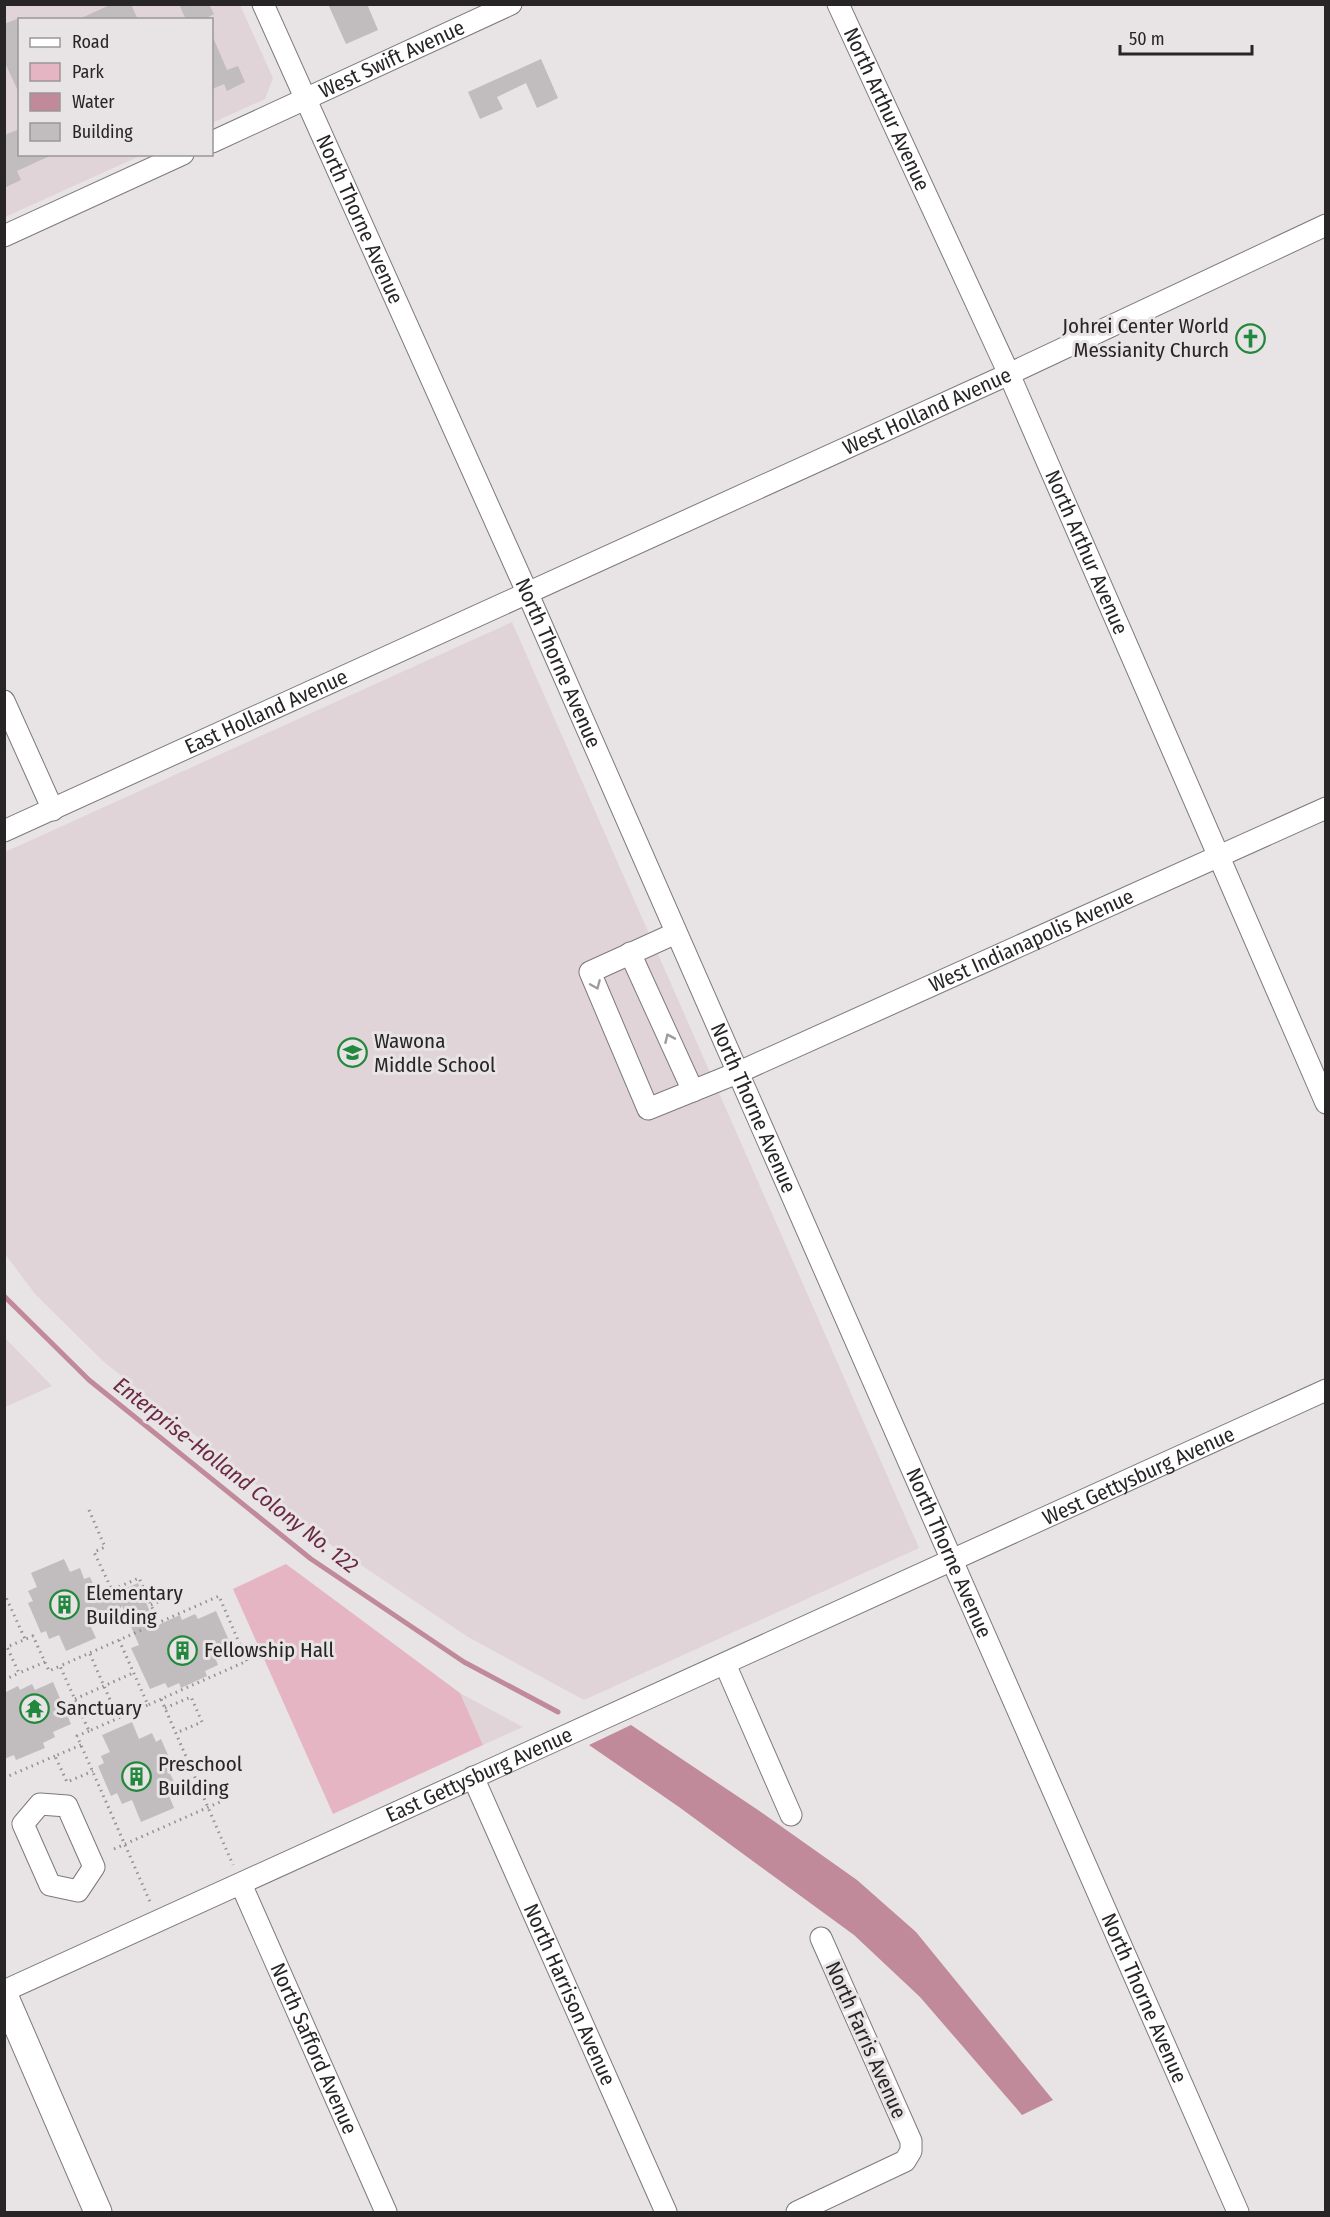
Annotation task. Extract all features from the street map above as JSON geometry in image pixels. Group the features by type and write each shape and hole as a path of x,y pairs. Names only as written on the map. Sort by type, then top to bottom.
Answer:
{"main road":[{"path":"4,1993 98,2212"}],"street":[{"name":"North Thorne Avenue","path":"263,4 527,592 1238,2212"},
{"name":"West Swift Avenue","path":"213,142 511,4"},
{"name":"North Arthur Avenue","path":"838,4 1009,374 1326,1102"},
{"path":"4,236 179,156"},
{"name":"West Holland Avenue","path":"527,592 1009,374 1326,225"},
{"name":"East Holland Avenue","path":"4,831 527,592"},
{"path":"4,701 53,810"},
{"name":"West Indianapolis Avenue","path":"630,953 590,972 648,1109 737,1073 1326,808"},
{"path":"676,933 630,953 693,1091"},
{"name":"West Gettysburg Avenue","path":"954,1562 1326,1390"},
{"name":"East Gettysburg Avenue","path":"4,1993 473,1778 954,1562"},
{"path":"725,1664 791,1815"},
{"name":"North Harrison Avenue","path":"473,1778 666,2212"},
{"name":"North Safford Avenue","path":"241,1884 386,2212"},
{"name":"North Farris Avenue","path":"797,2212 905,2161 911,2151 911,2141 821,1938"}],"path":[{"path":"89,1510 105,1547 94,1552 127,1626 155,1614 139,1578 112,1590"},
{"path":"4,1593 25,1639"},
{"path":"19,1673 7,1647 25,1639 33,1636 49,1671 219,1596 247,1661 77,1736 158,1921"},
{"path":"151,1605 170,1597"},
{"path":"138,1621 142,1630"},
{"path":"119,1640 148,1705"},
{"path":"89,1653 118,1718"},
{"path":"4,1680 45,1662"},
{"path":"60,1666 89,1731"},
{"path":"75,1699 133,1673"},
{"path":"165,1708 191,1697 202,1722 176,1733"},
{"path":"161,1699 241,1884"},
{"path":"4,1778 81,1745"},
{"path":"55,1756 67,1782 93,1771"},
{"path":"114,1849 220,1802"}],"shaded area":[{"path":"4,5 240,5 273,78 265,99 213,123 213,18 18,18 18,156 140,156 5,217"},
{"name":"Wawona Middle School","path":"512,622 919,1548 584,1700 468,1637 330,1544 103,1361 36,1295 5,1254 5,852"},
{"path":"5,1338 52,1386 4,1407"},
{"path":"460,1693 523,1727 483,1745"}],"green space":[{"path":"286,1564 460,1693 483,1745 333,1814 233,1589"}],"water":[{"path":"631,1725 857,1880 916,1932 1053,2100 1022,2115 920,1997 854,1935 679,1807 589,1745"}],"building":[{"path":"112,4 131,4 137,18 81,18"},
{"path":"179,4 209,4 214,14 207,18 185,18"},
{"path":"328,4 367,4 378,30 346,44"},
{"path":"18,19 18,91 4,61 4,24"},
{"path":"213,37 227,70 238,66 245,82 227,91 224,84 213,89"},
{"path":"541,59 558,98 537,108 526,83 497,97 503,109 480,119 468,92"},
{"path":"18,130 18,156 50,156 17,171 21,180 4,188 4,135"},
{"path":"64,1559 70,1572 80,1568 84,1579 90,1577 100,1600 138,1583 156,1626 180,1615 182,1620 195,1614 198,1619 216,1611 234,1652 216,1660 218,1665 205,1671 207,1676 181,1688 179,1683 168,1688 165,1683 150,1689 131,1648 139,1645 122,1606 88,1621 96,1638 66,1651 59,1635 49,1639 46,1631 41,1633 28,1603 33,1601 28,1591 37,1587 31,1573"},
{"name":"Sanctuary","path":"53,1682 71,1724 53,1732 55,1737 43,1743 45,1748 16,1760 14,1755 4,1759 4,1693 18,1686 20,1690 32,1684 35,1690"},
{"name":"Preschool Building","path":"132,1722 139,1739 152,1733 156,1742 161,1739 174,1769 169,1771 174,1782 165,1786 174,1808 141,1822 132,1800 122,1804 117,1793 111,1796 98,1766 104,1763 101,1756 110,1752 102,1735"}],"waterway":[{"name":"Enterprise-Holland Colony No. 122","path":"4,1296 89,1380 311,1559 464,1662 558,1712"}],"place":[{"name":"Johrei Center World Messianity Church","path":"1250,338"},
{"name":"Wawona Middle School","path":"353,1053"},
{"name":"Elementary Building","path":"65,1605"},
{"name":"Fellowship Hall","path":"183,1650"},
{"name":"Sanctuary","path":"35,1708"},
{"name":"Preschool Building","path":"137,1776"}]}
